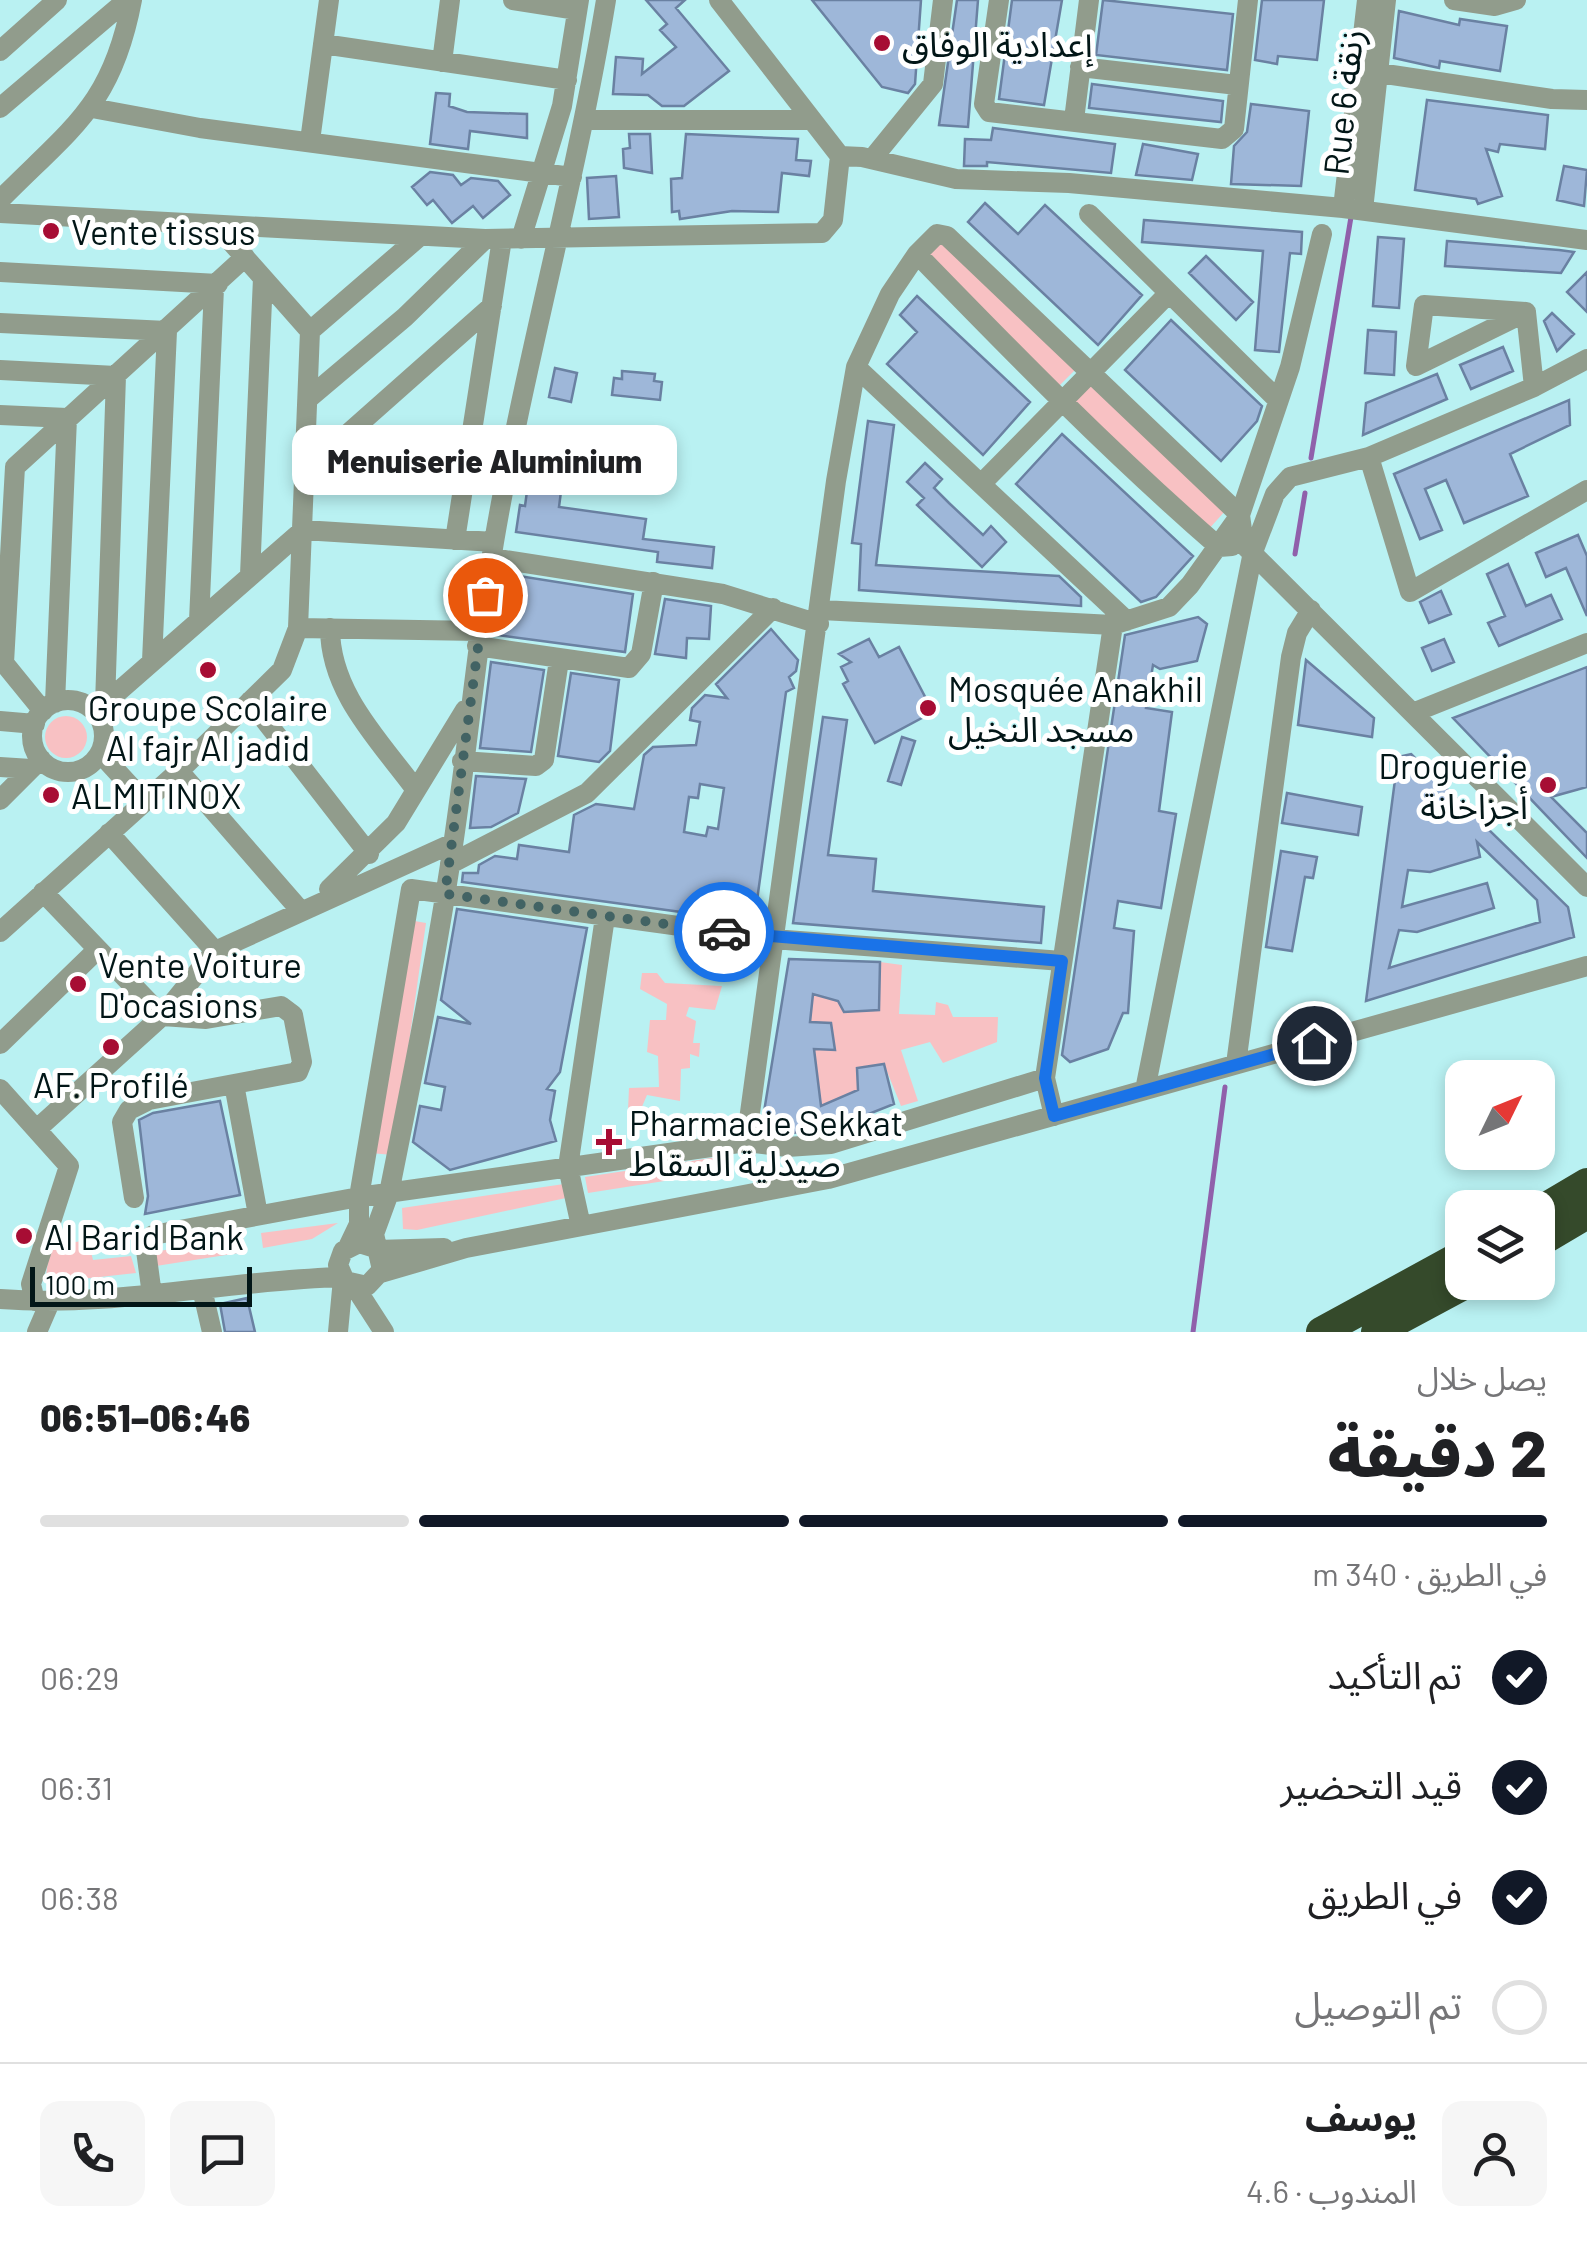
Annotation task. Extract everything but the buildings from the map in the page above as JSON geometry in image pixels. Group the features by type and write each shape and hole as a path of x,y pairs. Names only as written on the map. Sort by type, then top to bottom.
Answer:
{"highway":[{"path":"1555,1202 1587,1184"},
{"path":"1555,1233 1587,1214"},
{"path":"1321,1332 1445,1264"},
{"path":"1376,1332 1445,1295"}],"street":[{"path":"0,51 57,0"},
{"path":"0,200 92,108 120,58 129,0"},
{"path":"0,108 129,0"},
{"path":"310,140 330,0"},
{"path":"442,62 450,0"},
{"path":"309,398 503,239 543,173 567,80 578,5 513,0"},
{"path":"354,1272 376,1250 376,1220 389,1193 452,854 493,550 555,239 586,120 606,0"},
{"path":"0,213 419,237 811,236 828,228 833,220 840,156 720,0"},
{"path":"872,159 933,84 943,0"},
{"path":"999,0 986,109 993,114 1228,138 1234,130 1248,0 1240,0"},
{"path":"1074,120 1089,0"},
{"name":"Rue 6 زنقة","path":"1353,209 1368,72 1367,0"},
{"name":"Rue 6 زنقة","path":"1368,72 1386,0"},
{"path":"1454,0 1495,6 1516,0"},
{"path":"323,44 567,80"},
{"path":"1080,67 1237,85"},
{"path":"1368,72 1552,99 1587,100"},
{"path":"92,108 200,128 572,177"},
{"path":"586,120 811,120"},
{"path":"840,156 872,159 956,179 1069,183 1353,209 1587,240"},
{"path":"1089,214 1278,400"},
{"path":"0,932 250,702 285,665 298,628 310,331 217,226"},
{"path":"746,1142 836,480 856,367 890,294 917,254 937,234 947,236 1089,376 1240,515 1248,548 1587,887"},
{"path":"100,708 304,530 455,540 820,617 1120,623 1169,607 1219,548 1240,515 1278,400 1322,234"},
{"path":"310,331 419,237"},
{"path":"455,540 503,239"},
{"path":"917,254 1063,404 1219,548 1248,548"},
{"path":"44,712 2,663 8,466 116,376 245,258"},
{"path":"0,272 216,286"},
{"path":"250,575 263,278"},
{"path":"199,621 216,286"},
{"path":"982,484 1168,294"},
{"path":"1424,305 1526,312 1510,320 1416,366 1424,305"},
{"path":"307,470 492,306"},
{"path":"1526,312 1534,388"},
{"path":"0,323 166,331"},
{"path":"152,661 166,331"},
{"path":"1145,1090 1248,548 1274,494 1285,481 1304,472 1369,457 1534,388 1587,359"},
{"path":"856,367 982,484 1120,623"},
{"path":"0,370 116,376"},
{"path":"0,767 36,764 72,772 88,766 100,753 104,732 100,708 116,376"},
{"path":"0,415 68,418"},
{"path":"36,764 33,742 44,712 68,418"},
{"path":"1369,457 1410,592 1587,490"},
{"path":"298,628 478,639 559,660 622,669 634,664 640,654 654,582"},
{"path":"37,1129 162,1016 216,951 304,908 452,854 586,792 772,608"},
{"path":"1236,1064 1291,657 1297,633 1311,610"},
{"path":"1054,1116 1045,1078 1120,623"},
{"path":"330,628 330,651 341,688 416,790"},
{"path":"1415,712 1587,643"},
{"path":"462,762 536,766 544,760 559,660"},
{"path":"0,720 78,702 100,708"},
{"path":"250,702 369,854"},
{"path":"304,908 369,854 416,790 470,702"},
{"path":"100,753 144,802"},
{"path":"0,800 36,764"},
{"path":"179,771 304,908"},
{"path":"109,834 216,951"},
{"path":"382,1329 354,1272 359,1197 408,893 414,888 773,939 1062,961"},
{"path":"43,892 162,1016 183,1021 282,1006 290,1010 301,1067 294,1074 150,1100 129,1110 122,1122 134,1198"},
{"path":"581,1226 568,1166 604,916"},
{"path":"0,1044 97,950"},
{"path":"0,1299 42,1302 152,1295 354,1272 828,1179 1587,966"},
{"path":"152,1295 145,1249 148,1238 359,1197 568,1166 746,1142 787,1148 831,1144 1045,1078"},
{"path":"234,1084 258,1216"},
{"path":"0,1089 69,1166 31,1284 42,1302 37,1332"},
{"path":"338,1332 359,1243 376,1250 466,1248"},
{"path":"202,1289 212,1332"}],"shaded area":[{"path":"940,236 1076,369 1052,393 922,255"},
{"path":"1093,383 1226,510 1208,530 1068,409"},
{"path":"66,716 81,722 87,737 81,752 66,758 51,752 45,737 51,722"},
{"path":"409,920 426,923 393,1155 370,1153"},
{"path":"880,962 902,965 899,1014 935,1015 936,1002 948,1005 953,1017 998,1017 997,1042 943,1063 930,1042 901,1050 918,1101 901,1106 884,1064 857,1068 858,1090 821,1106 814,1049 834,1050 831,1024 810,1022 813,994 878,1010"},
{"path":"642,973 657,973 665,983 722,986 715,1010 689,1007 686,1016 696,1021 693,1043 700,1043 699,1057 690,1054 690,1068 681,1069 680,1101 647,1095 641,1109 628,1110 629,1088 659,1087 658,1056 647,1052 650,1020 666,1020 667,1004 640,989"},
{"path":"724,1156 728,1171 588,1193 585,1177"},
{"path":"564,1184 566,1198 417,1230 403,1229 402,1208"},
{"path":"338,1223 312,1239 263,1248 261,1233"},
{"path":"243,1237 245,1252 156,1266 153,1252"},
{"path":"88,1240 93,1260 131,1256 136,1273 45,1283 50,1246"}],"waterway":[{"path":"1311,458 1351,217"},
{"path":"1295,554 1305,493"},
{"path":"1193,1332 1225,1087"}],"way so far":[{"path":"485,595 445,894 724,932"}],"place":[{"name":"إعدادية الوفاق","path":"882,43"},
{"name":"Vente tissus","path":"51,231"},
{"name":"Menuiserie Aluminium","path":"485,595"},
{"name":"Groupe Scolaire Al fajr Al jadid","path":"208,670"},
{"name":"Mosquée Anakhil مسجد النخيل","path":"928,708"},
{"name":"Droguerie أجزاخانة","path":"1548,785"},
{"name":"ALMITINOX","path":"51,795"},
{"name":"Vente Voiture D'ocasions","path":"78,984"},
{"name":"AF. Profilé","path":"111,1047"},
{"name":"Pharmacie Sekkat صيدلية السقاط","path":"609,1142"},
{"name":"Al Barid Bank","path":"24,1236"}],"route":[{"path":"724,932 1062,961 1045,1078 1054,1116 1314,1043"}]}
